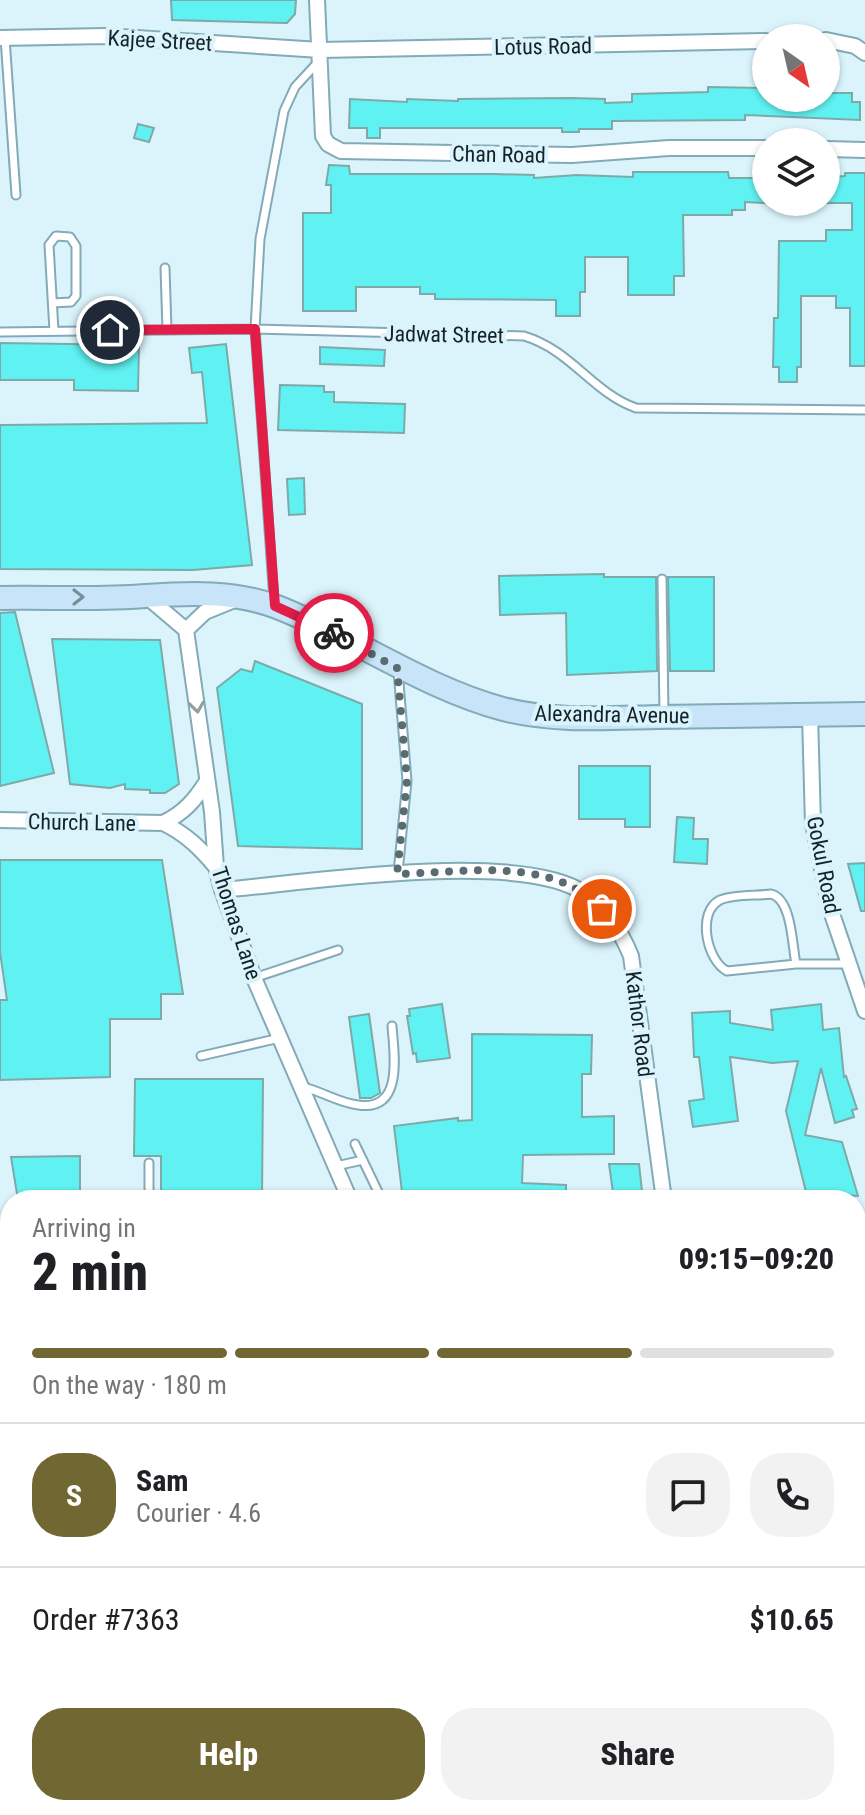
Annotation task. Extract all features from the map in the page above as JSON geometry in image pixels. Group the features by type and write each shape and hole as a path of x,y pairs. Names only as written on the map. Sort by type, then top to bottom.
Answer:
{"street":[{"name":"Chan Road","path":"317,0 323,136 328,144 341,151 572,155 654,148 752,148"},
{"name":"Kajee Street","path":"3,38 105,36 320,55"},
{"name":"Lotus Road","path":"320,55 752,41"},
{"path":"840,43 855,46 865,53"},
{"path":"840,149 865,150"},
{"name":"Alexandra Avenue","path":"0,598 185,593 239,598 275,606 328,630 397,668 502,708 590,718 865,714"},
{"path":"146,596 186,630 205,612 239,598"},
{"name":"Thomas Lane","path":"186,630 216,867 222,890 254,978 346,1190"},
{"name":"Gokul Road","path":"810,715 813,824 830,908 865,1011"},
{"name":"Church Lane","path":"163,823 186,810 207,781"},
{"name":"Church Lane","path":"0,820 163,823 196,843 216,867"},
{"name":"Kathor Road","path":"222,890 397,874 498,872 544,877 583,893 614,924 631,956 663,1190"}],"lane":[{"path":"3,38 16,195"},
{"path":"275,606 255,329 260,239 284,111 295,87 320,55"},
{"path":"53,303 71,302 76,296 76,246 70,237 56,236 49,245 54,331"},
{"path":"165,268 167,330"},
{"name":"Jadwat Street","path":"0,332 255,329 524,336 556,349 621,403 636,408 865,410"},
{"path":"662,579 664,717"},
{"path":"397,668 407,781 397,874"},
{"path":"796,964 786,904 778,896 722,899 709,912 706,919 712,955 727,971 796,964 848,964"},
{"path":"254,978 338,950"},
{"path":"301,1086 357,1105 378,1102 390,1091 393,1082 392,1026"},
{"path":"201,1056 280,1038"},
{"path":"355,1144 377,1190"},
{"path":"336,1166 363,1160"},
{"path":"149,1163 149,1190"}],"building":[{"path":"171,0 296,0 295,14 287,23 172,20"},
{"path":"708,87 752,88 752,112 840,112 840,93 852,93 852,102 860,102 860,120 745,115 745,120 612,121 612,129 579,129 579,132 562,132 562,128 380,128 380,138 367,138 367,128 349,128 350,99 407,102 407,99 571,98 605,99 605,103 632,102 632,94 708,92"},
{"path":"138,124 154,128 149,142 134,138"},
{"path":"329,165 349,166 350,174 495,174 534,175 534,178 577,175 633,177 633,172 728,172 729,178 752,178 752,202 745,202 745,210 732,210 732,215 683,215 684,276 674,276 674,295 628,295 628,257 585,257 585,292 580,292 580,316 556,316 556,300 435,299 435,294 420,294 420,287 356,287 356,311 303,311 303,213 331,213 331,185 326,185"},
{"path":"845,173 865,173 865,366 850,366 850,308 836,308 836,296 801,296 801,367 797,367 797,382 779,382 779,367 773,367 774,318 778,318 779,241 826,241 826,230 852,230 852,203 840,203 840,176 845,176"},
{"path":"0,343 139,345 138,391 74,390 74,380 0,380"},
{"path":"226,344 252,565 193,570 0,569 0,425 207,423 202,372 192,373 189,348"},
{"path":"320,347 385,350 384,366 320,364"},
{"path":"280,385 324,386 324,392 334,392 334,402 405,404 404,433 278,430"},
{"path":"304,478 305,514 289,515 287,479"},
{"path":"604,574 604,577 656,577 657,671 567,675 566,613 500,615 499,576"},
{"path":"668,577 714,577 714,671 670,671"},
{"path":"15,612 54,773 0,786 0,613"},
{"path":"52,639 160,640 179,784 165,793 150,793 150,790 125,789 125,784 110,788 70,784"},
{"path":"255,661 362,704 362,849 238,846 217,688 241,669 252,672"},
{"path":"579,766 650,766 650,827 625,827 625,819 579,819"},
{"path":"677,817 694,818 693,839 708,839 707,864 674,862"},
{"path":"0,860 162,860 183,994 161,994 161,1019 110,1019 110,1077 0,1080 0,1000 7,1000 0,952"},
{"path":"865,863 865,911 861,911 848,864"},
{"path":"442,1004 450,1058 417,1062 407,1016 410,1016 409,1009"},
{"path":"821,1004 823,1030 839,1028 844,1077 857,1109 852,1110 854,1117 835,1123 821,1068 805,1135 842,1142 856,1190 806,1190 786,1111 798,1061 772,1063 730,1057 738,1121 693,1127 689,1101 704,1099 699,1057 694,1057 692,1013 730,1011 730,1023 773,1030 771,1010"},
{"path":"369,1014 380,1093 371,1098 360,1098 349,1017"},
{"path":"472,1034 592,1035 591,1074 582,1074 582,1117 614,1116 614,1154 523,1155 522,1183 566,1185 566,1190 402,1190 394,1126 458,1118 458,1121 472,1120"},
{"path":"135,1079 263,1079 262,1190 161,1190 161,1156 134,1156"},
{"path":"80,1156 80,1190 16,1190 11,1157"},
{"path":"609,1164 639,1164 642,1190 613,1190"}],"way so far":[{"path":"334,633 397,668 407,781 405,823 397,874 524,873 562,883 583,893 602,909"}],"route":[{"path":"110,330 255,329 275,606 334,633"}]}
